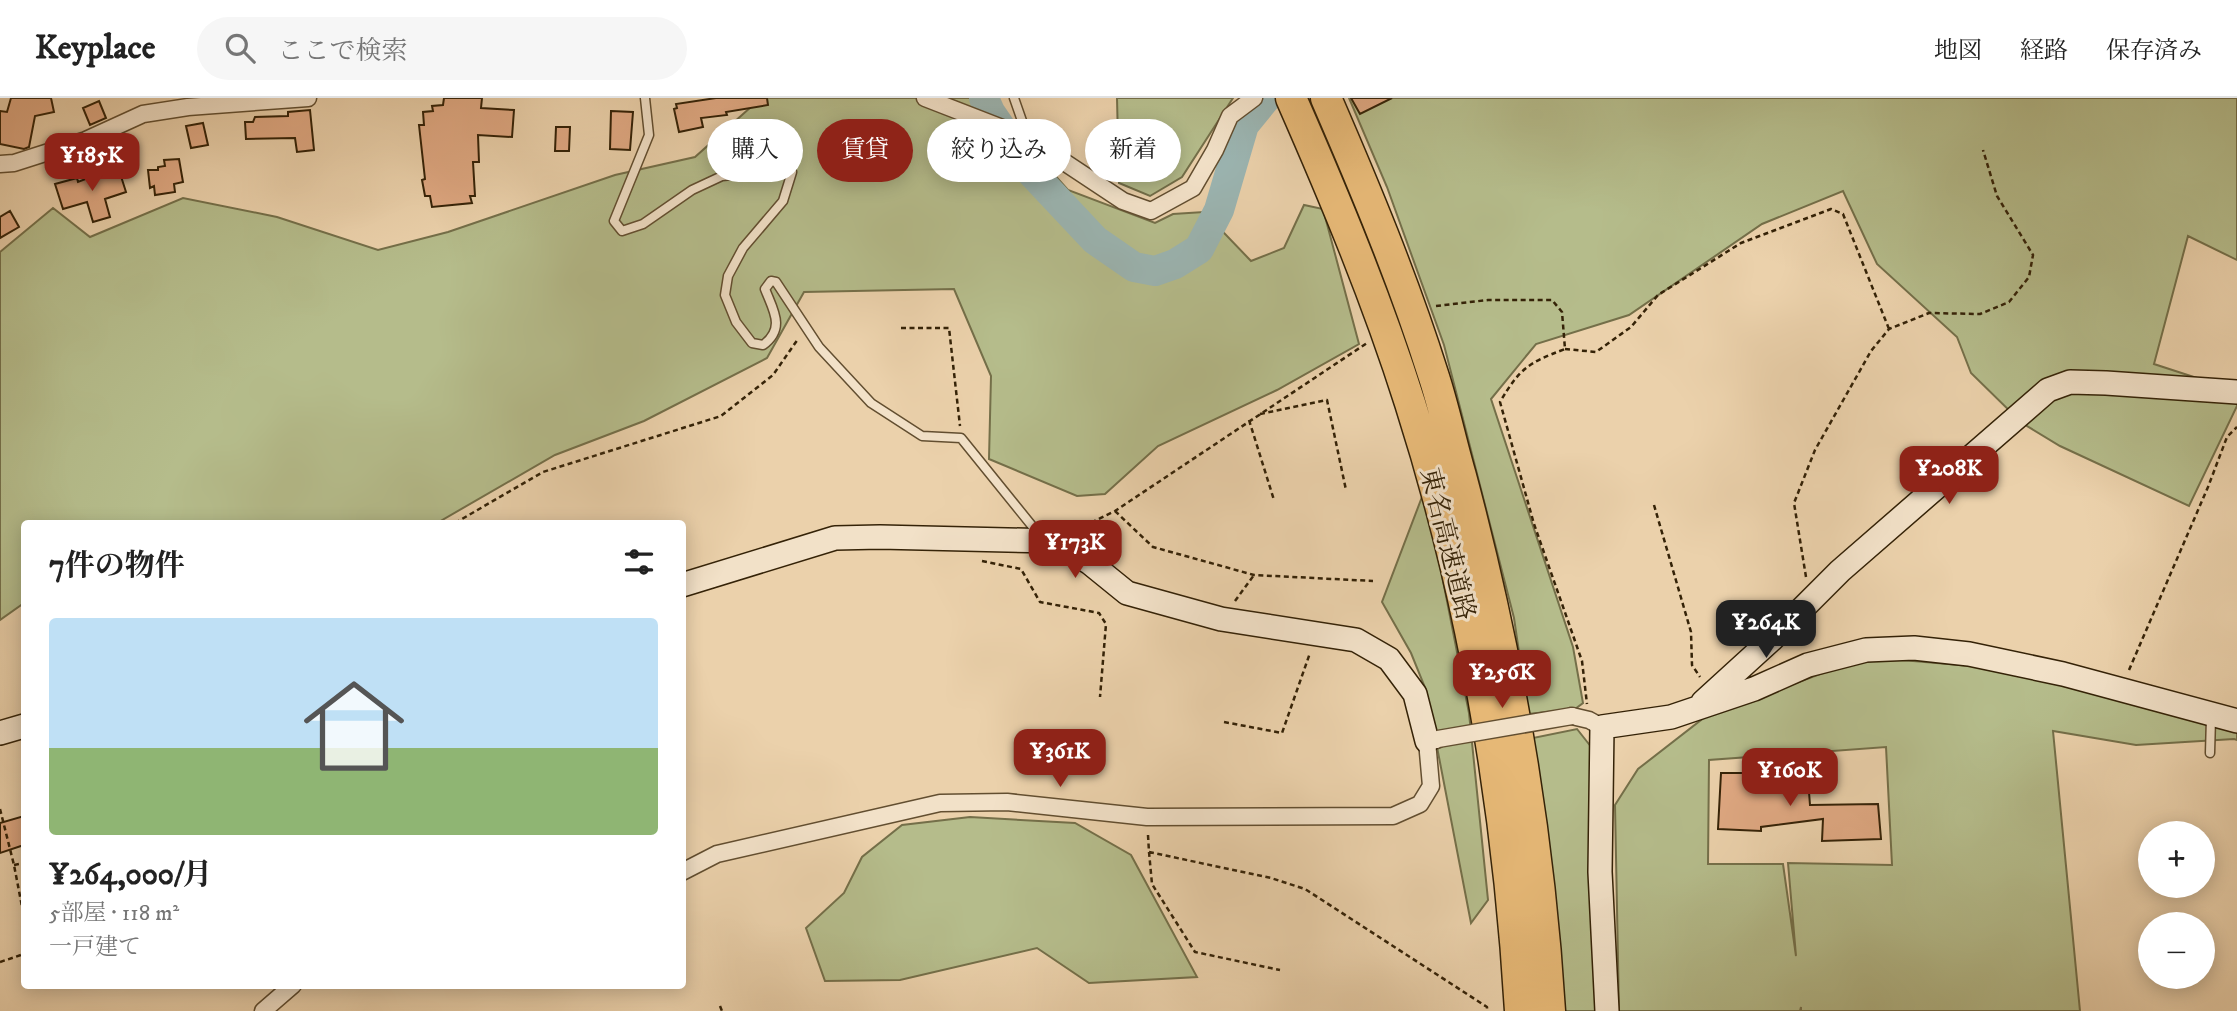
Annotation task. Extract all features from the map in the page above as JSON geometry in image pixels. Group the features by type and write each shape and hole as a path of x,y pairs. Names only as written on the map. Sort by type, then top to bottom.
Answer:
{"highway":[{"name":"東名高速道路","path":"1291,98 1369,286 1410,403 1439,504 1479,673 1502,816 1520,1011"},
{"name":"東名高速道路","path":"1326,98 1398,273 1433,375 1486,570 1510,683 1531,811 1547,954 1550,1011"}],"street":[{"path":"0,164 14,163 86,141 143,114 175,103 308,98"},
{"path":"925,98 976,119"},
{"path":"1071,167 1123,201 1151,211 1193,188 1215,150 1230,116 1254,98"},
{"path":"1704,701 1840,571 2048,390 2070,382 2237,392"},
{"path":"686,584 835,538 1049,541 1090,564 1127,593 1222,620 1356,640 1390,659 1415,694 1432,740 1431,786 1420,804 1393,816 1147,817 1006,802 940,803 717,854 686,870"},
{"path":"1432,740 1572,716 1595,723 1671,717 1704,701 1754,689 1808,664 1866,650 1914,648 1969,654 2063,674 2237,721"},
{"path":"1595,723 1607,1011"},
{"path":"0,733 21,727"},
{"path":"263,1011 288,989"}],"lane":[{"path":"645,98 649,135 614,221 622,231 643,224 692,190 722,176 785,170 792,172 783,201 743,248 728,276 725,295 736,322 752,343 763,345 772,338 777,320 765,289 771,281 776,282 819,347 871,402 922,436 961,438 1049,541"},
{"path":"1014,98 1021,119"},
{"path":"2210,753 2211,714"}],"path":[{"path":"1810,601 1794,503 1815,450 1871,351 1889,329 1929,313 1980,314 2009,302 2029,277 2033,255 1997,196 1983,150"},
{"path":"1595,723 1582,661 1534,524 1500,402 1516,376 1539,359 1565,349 1596,352 1631,327 1658,295 1741,243 1830,209 1843,214 1889,329"},
{"path":"1433,307 1488,300 1552,300 1562,312 1565,349"},
{"path":"461,520 543,472 721,416 773,375 806,327"},
{"path":"901,328 949,328 961,438"},
{"path":"1049,541 1115,511 1369,341"},
{"path":"1257,415 1327,400 1346,490"},
{"path":"1249,420 1274,500"},
{"path":"2121,689 2227,437 2237,427"},
{"path":"1654,505 1691,632 1692,665 1704,701"},
{"path":"1115,511 1153,547 1254,575 1373,581"},
{"path":"983,561 1021,569 1040,603 1099,613 1106,624 1100,698"},
{"path":"1222,620 1254,575"},
{"path":"1224,722 1282,733 1317,634"},
{"path":"0,809 21,901"},
{"path":"1147,817 1152,884 1195,952 1280,970"},
{"path":"1149,852 1271,878 1305,889 1487,1007 1487,1011"},
{"path":"14,864 21,863"},
{"path":"0,962 21,955"},
{"path":"720,1006 722,1011"}],"green space":[{"path":"761,98 986,98 1005,119 927,119 927,182 1061,182 1068,190 1155,223 1173,214 1204,212 1251,261 1284,248 1304,205 1323,209 1359,344 1277,390 1158,446 1105,494 1077,496 989,459 991,376 954,289 804,292 767,358 644,421 555,455 442,520 21,520 21,605 0,620 0,252 53,208 90,237 183,198 277,217 378,250 448,232 615,175 695,157 707,146 707,182 803,182 803,119 738,119"},
{"path":"1117,98 1233,98 1181,178 1181,119 1117,119"},
{"path":"1349,98 2237,98 2237,260 2188,236 2154,364 2237,391 2237,406 2189,506 2060,446 2022,423 1971,373 1957,337 1877,264 1843,191 1762,224 1629,315 1536,344 1491,399 1573,647 1583,703 1575,709 1528,714 1514,618 1444,345 1387,187"},
{"path":"1119,182 1174,182 1150,196"},
{"path":"1425,489 1469,713 1488,900 1471,923 1426,690 1411,653 1382,602"},
{"path":"1866,657 1995,668 2237,731 2237,740 2136,745 2053,731 2080,1011 1801,1011 1801,1007 1800,1011 1619,1011 1615,805 1638,769 1705,717","holes":["1886,747 1892,865 1788,863 1796,956 1783,864 1708,864 1709,760"]},
{"path":"1577,729 1592,748 1598,1011 1561,1011 1528,739"},
{"path":"970,817 1075,823 1131,855 1197,977 1089,983 1037,948 900,980 825,981 806,928 844,893 862,857 902,825"}],"building":[{"path":"11,98 51,98 54,112 35,116 29,147 24,149 0,144 0,111 7,112"},
{"path":"444,98 482,98 481,108 514,110 512,137 478,135 479,162 473,162 475,196 470,196 472,203 432,207 430,196 425,196 422,180 425,179 419,125 424,125 423,112 433,111 432,106 443,105"},
{"path":"716,98 767,98 768,105 701,118 703,127 679,132 674,109 677,108 676,104"},
{"path":"1351,98 1392,98 1360,114"},
{"path":"99,101 106,118 90,125 83,108"},
{"path":"310,110 314,150 297,152 295,138 246,139 245,122 253,122 255,117 288,116 288,112"},
{"path":"611,111 633,112 630,150 610,149"},
{"path":"203,123 208,145 191,148 186,126"},
{"path":"556,127 570,127 569,151 555,151"},
{"path":"179,159 183,182 174,184 175,192 155,195 154,186 150,188 148,170 158,170 158,167 165,166 164,160"},
{"path":"119,170 126,192 105,199 110,217 93,222 87,202 63,209 55,184 77,178 78,182 88,178 89,180"},
{"path":"10,211 19,227 0,238 0,217"},
{"path":"1721,773 1757,773 1758,779 1808,779 1810,805 1878,804 1881,839 1822,841 1823,819 1761,827 1761,831 1718,829"},
{"path":"21,817 21,846 0,853 0,823"}],"waterway":[{"path":"984,98 990,112 1032,173 1095,240 1134,267 1155,271 1175,264 1199,249 1219,210 1244,125 1266,98"}]}
